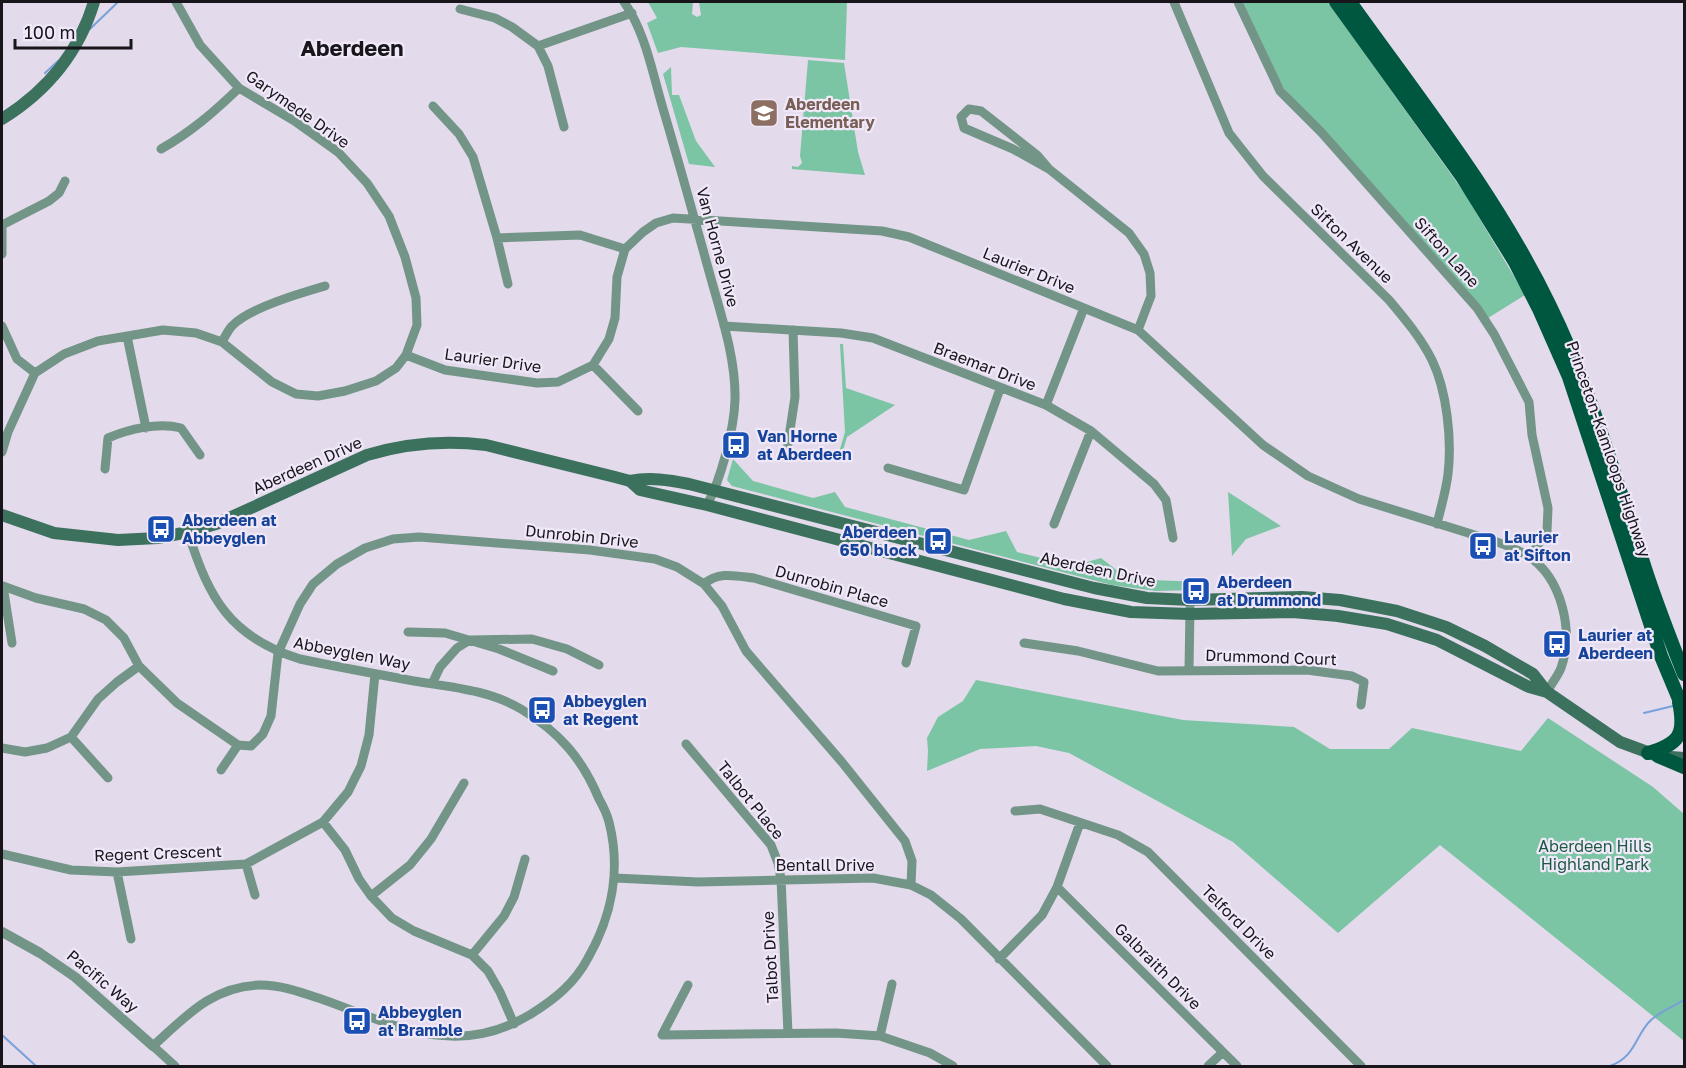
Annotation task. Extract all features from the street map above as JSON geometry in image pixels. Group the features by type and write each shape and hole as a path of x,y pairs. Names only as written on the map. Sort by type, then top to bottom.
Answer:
{"main road":[{"path":"2,119 22,106 51,81 76,46 88,23 94,2"},
{"name":"Princeton-Kamloops Highway","path":"1336,2 1463,178 1510,253 1539,309 1569,378 1658,646 1684,711"},
{"name":"Princeton-Kamloops Highway","path":"1350,2 1473,174 1524,255 1550,305 1597,420 1643,563 1684,674"},
{"name":"Aberdeen Drive","path":"2,515 54,533 118,540 158,538 188,532 227,519 368,455 405,445 428,442 486,446 630,482 640,490 707,505 1064,599 1131,612 1190,614 1293,612 1387,624 1437,640 1529,687 1547,692"},
{"name":"Aberdeen Drive","path":"630,482 644,479 667,480 1094,588 1147,598 1190,600 1302,597 1340,600 1397,610 1446,627 1485,646 1533,674 1547,692 1604,733 1633,748 1653,755 1684,758"},
{"path":"1653,755 1678,738 1682,728 1683,719 1677,694"},
{"path":"1653,755 1684,767"}],"street":[{"name":"Garymede Drive","path":"34,373 64,354 98,341 163,330 196,333 222,342 272,382 296,394 318,396 345,391 376,381 396,368 406,356 417,325 416,298 405,257 389,216 367,183 338,152 296,122 239,88 200,45 176,2"},
{"name":"Van Horne Drive","path":"624,2 632,13 650,63 695,218 724,326 732,366 735,399 732,426 714,491 707,505"},
{"name":"Sifton Avenue","path":"1174,2 1229,133 1263,176 1406,319 1433,362 1443,395 1450,455 1437,524"},
{"name":"Sifton Lane","path":"1238,2 1280,91 1321,132 1477,308 1494,334 1529,402 1532,435 1548,508 1547,531 1530,557"},
{"path":"460,9 495,18 538,46 548,66 564,127"},
{"path":"538,46 632,13"},
{"path":"161,149 183,137 239,88"},
{"path":"433,106 459,134 473,157 508,284"},
{"path":"1049,169 1037,155 981,111 969,109 964,112 961,123 969,132 1013,149 1049,169 1129,233 1144,254 1150,273 1150,296 1138,330"},
{"path":"2,254 2,225 49,201 59,193 65,181"},
{"name":"Laurier Drive","path":"625,249 656,223 673,218 882,231 909,237 1138,330 1263,445 1308,476 1359,499 1511,547 1530,557 1550,579 1561,602 1568,634 1561,669 1547,692"},
{"path":"497,238 580,235 625,249 617,277 615,318 609,339 593,365 638,411"},
{"path":"222,342 232,326 245,316 258,309 325,286"},
{"path":"1046,405 1084,308"},
{"path":"2,326 17,360 34,373 8,432 2,452"},
{"name":"Braemar Drive","path":"724,326 841,333 873,338 1046,405 1092,430 1154,484 1166,500 1173,538"},
{"path":"787,450 795,397 793,330"},
{"path":"127,336 146,428"},
{"name":"Laurier Drive","path":"406,356 445,370 537,383 558,382 593,365"},
{"path":"888,468 964,490 1000,389"},
{"path":"105,469 108,438 122,432 146,428 171,426 181,428 201,456"},
{"path":"1054,524 1092,430"},
{"name":"Abbeyglen Way","path":"153,1046 199,1004 228,990 260,985 290,988 411,1031 443,1037 479,1035 514,1024 556,997 582,969 598,942 615,878 615,851 608,819 588,774 567,744 538,719 513,704 481,693 300,659 279,653 260,643 234,622 215,599 200,570 188,532"},
{"name":"Dunrobin Drive","path":"238,745 251,746 263,734 271,716 279,653 300,604 313,584 336,564 365,548 393,539 420,537 590,550 655,560 677,567 704,584 722,606 746,651 905,841 912,861 911,885"},
{"name":"Dunrobin Place","path":"704,584 713,577 735,575 916,626 906,663"},
{"path":"12,643 3,586 36,598 84,609 106,620 124,638 139,666 177,703 238,745 221,770"},
{"name":"Drummond Court","path":"1189,670 1190,600"},
{"name":"Abbeyglen Way","path":"408,632 445,633 499,649 553,671"},
{"name":"Abbeyglen Way","path":"470,640 532,639 567,649 599,666"},
{"path":"432,684 440,667 457,648 470,640"},
{"name":"Drummond Court","path":"1024,644 1078,651 1158,671 1307,670 1352,675 1364,682 1360,705"},
{"path":"2,748 25,752 47,748 71,737 98,699 139,666"},
{"name":"Regent Crescent","path":"2,854 71,870 117,872 246,864 323,822 348,792 361,766 369,735 375,674"},
{"path":"71,737 108,778"},
{"name":"Talbot Place","path":"687,744 771,845 781,879"},
{"path":"371,896 410,865 431,839 464,783"},
{"name":"Telford Drive","path":"1015,811 1040,809 1118,835 1148,852 1361,1066"},
{"path":"323,822 345,850 359,879 371,896 392,918 414,931 472,955 488,971 514,1024"},
{"path":"999,959 1042,915 1057,887 1080,823"},
{"path":"472,955 504,916 514,897 525,859"},
{"name":"Regent Crescent","path":"246,864 255,895"},
{"path":"117,872 131,939"},
{"name":"Bentall Drive","path":"615,878 698,882 873,878 911,885 931,896 961,919 1107,1066"},
{"name":"Talbot Drive","path":"781,879 788,1033"},
{"name":"Galbraith Drive","path":"1057,887 1237,1066"},
{"name":"Pacific Way","path":"2,932 40,952 75,976 175,1066"},
{"path":"880,1036 892,984"},
{"path":"688,985 662,1035 837,1033 880,1036 930,1053 953,1066"},
{"path":"1208,1066 1222,1052"}],"green space":[{"path":"648,2 693,2 692,14 697,17 701,15 699,2 847,2 845,60 681,47 658,53 647,23 657,18"},
{"path":"1243,2 1328,2 1465,194 1525,295 1488,318 1282,86"},
{"path":"808,60 844,63 858,152 865,175 792,169 792,166 798,167 802,163 800,156"},
{"path":"671,67 672,95 679,95 696,141 715,167 689,164 663,74"},
{"path":"840,344 843,344 846,388 895,405 847,437 841,457 838,456 845,432"},
{"path":"733,459 753,481 813,498 835,492 845,507 969,540 1006,531 1017,552 1073,566 1101,558 1128,579 1201,582 1201,590 1156,591 1112,585 732,486 727,480"},
{"path":"1228,492 1281,526 1246,539 1232,556"},
{"name":"Aberdeen Hills Highland Park","path":"976,680 1183,720 1294,727 1330,749 1389,749 1412,728 1521,751 1548,718 1653,787 1684,814 1684,1041 1440,845 1338,933 1233,842 1069,753 1036,746 980,749 927,771 927,738 938,717 963,701"}],"waterway":[{"path":"90,29 118,2"},
{"path":"45,73 58,61"},
{"path":"1644,713 1673,706"},
{"path":"1610,1066 1625,1057 1651,1020 1684,1000"},
{"path":"2,1035 36,1066"}],"place":[{"name":"Aberdeen Elementary","path":"764,113"},
{"name":"Van Horne at Aberdeen","path":"736,445"},
{"name":"Aberdeen at Abbeyglen","path":"161,529"},
{"name":"Aberdeen 650 block","path":"938,541"},
{"name":"Laurier at Sifton","path":"1483,546"},
{"name":"Aberdeen at Drummond","path":"1196,591"},
{"name":"Laurier at Aberdeen","path":"1557,644"},
{"name":"Abbeyglen at Regent","path":"542,710"},
{"name":"Abbeyglen at Bramble","path":"357,1021"}],"district":[{"name":"Aberdeen","path":"352,48"}]}
